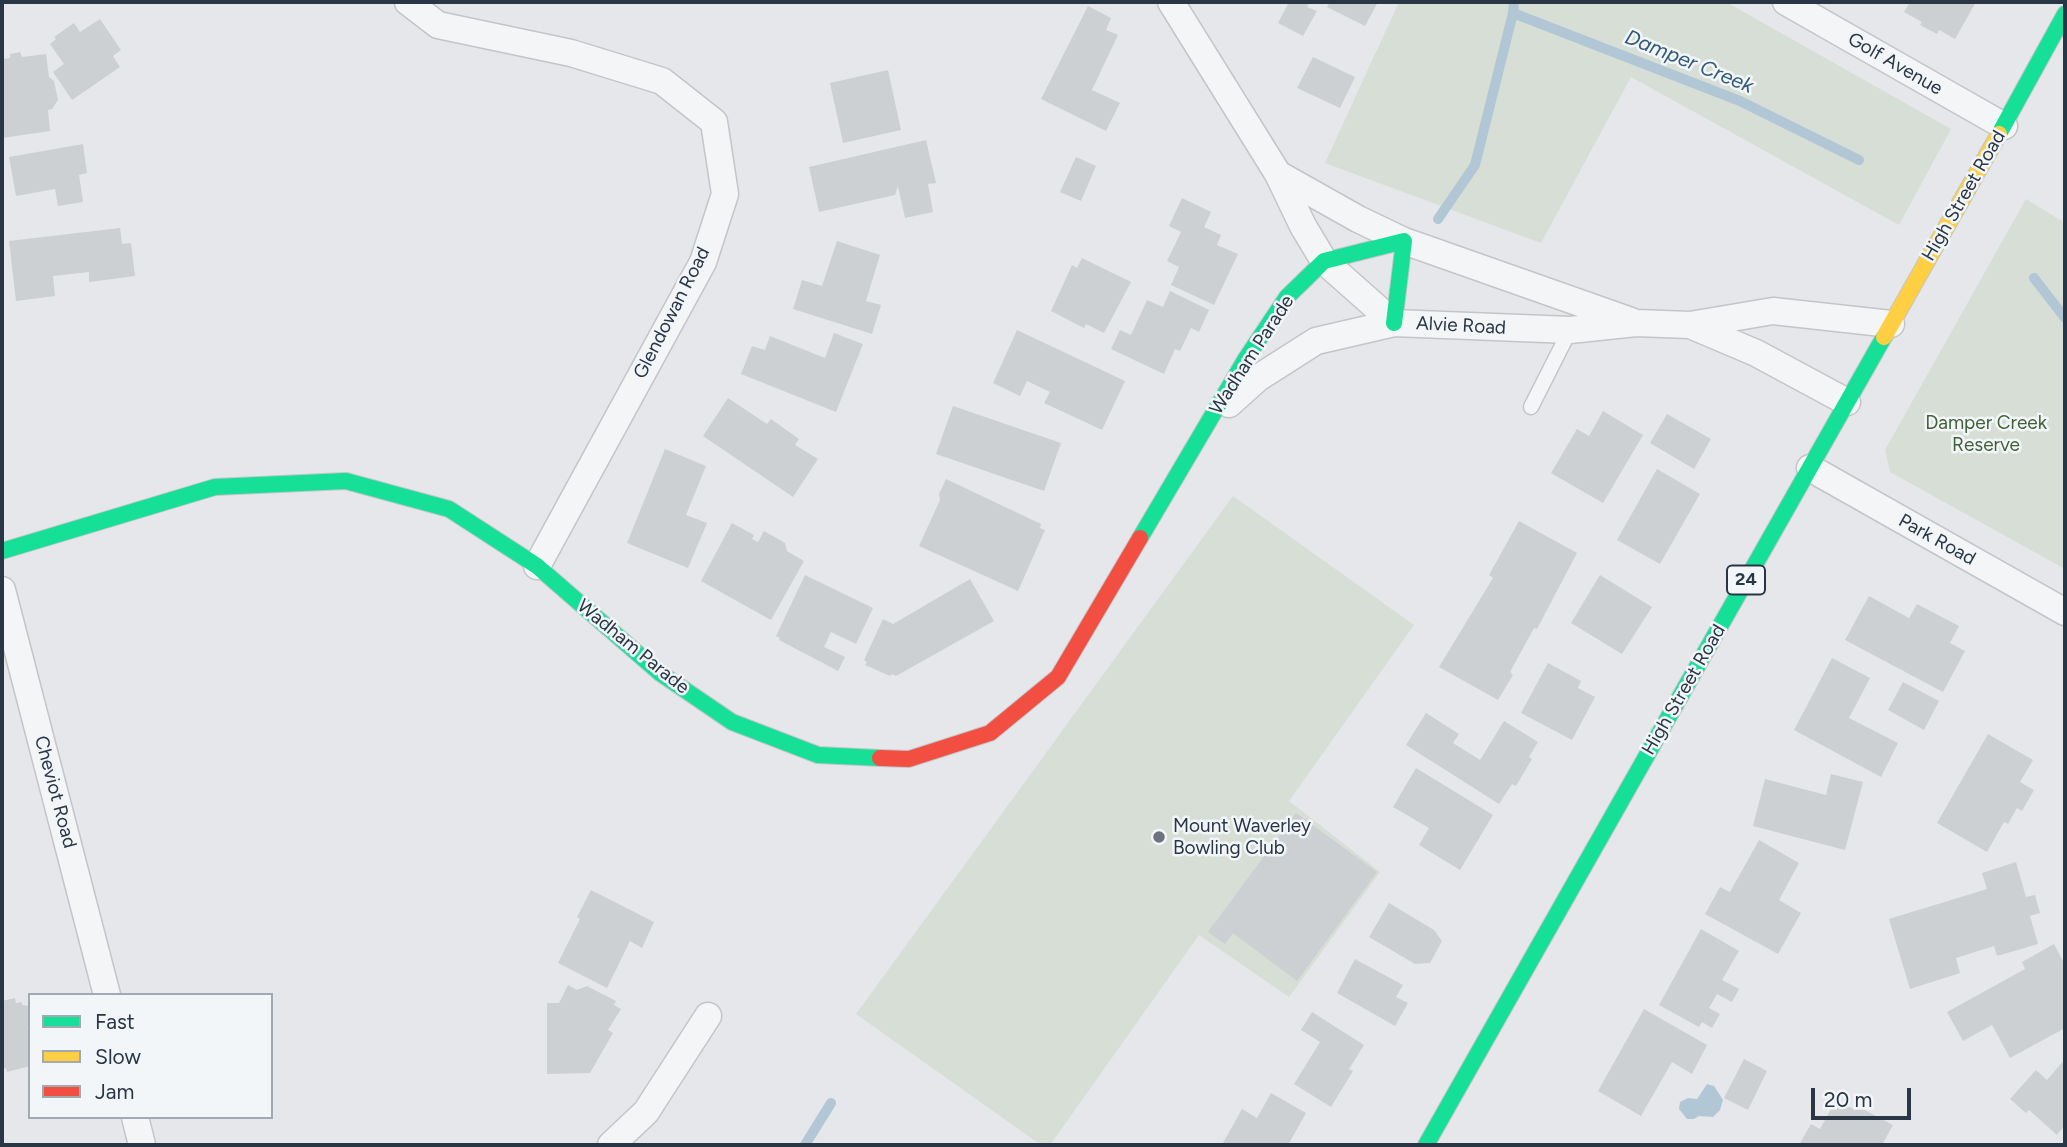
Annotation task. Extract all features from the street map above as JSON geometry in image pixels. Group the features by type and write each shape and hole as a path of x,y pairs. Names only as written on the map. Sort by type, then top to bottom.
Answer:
{"street":[{"name":"Glendowan Road","path":"408,2 438,25 571,53 662,81 714,122 725,194 703,262 537,566"},
{"name":"Alvie Road","path":"1171,2 1278,174 1303,226 1324,261 1394,323 1570,330 1636,323 1690,325 1773,311 1891,324"},
{"name":"Golf Avenue","path":"1786,2 2004,126"},
{"name":"High Street Road","path":"1426,1145 2065,14"},
{"name":"Alvie Road","path":"1278,174 1358,219 1404,241 1636,323"},
{"path":"1324,261 1404,241 1394,323"},
{"name":"Wadham Parade","path":"2,551 215,487 346,481 449,509 537,566 660,673 732,722 818,755 909,759 990,733 1058,677 1245,360 1287,297 1324,261"},
{"name":"Wadham Parade","path":"1208,424 1258,377 1317,341 1394,323"},
{"name":"Alvie Road","path":"1690,325 1756,353 1847,402"},
{"name":"Park Road","path":"1810,468 2065,612"},
{"name":"Cheviot Road","path":"2,590 106,993"},
{"path":"611,1145 646,1112 708,1016"},
{"path":"136,1119 142,1145"}],"lane":[{"path":"1531,407 1570,330"}],"green space":[{"path":"1399,2 1726,2 1951,129 1899,225 1631,77 1541,243 1325,163"},
{"name":"Damper Creek Reserve","path":"2026,199 2065,223 2065,569 1890,472 1885,450"},
{"name":"Mount Waverley Bowling Club","path":"1233,496 1414,625 1289,801 1380,872 1289,997 1199,935 1050,1145 1041,1145 856,1014"}],"water":[{"path":"1707,1084 1714,1086 1723,1100 1720,1110 1713,1117 1687,1119 1679,1109 1680,1102 1688,1098 1697,1099"}],"building":[{"path":"1289,2 1310,2 1307,7 1317,11 1303,36 1278,23"},
{"path":"1330,2 1378,2 1365,26 1327,7"},
{"path":"1910,2 1976,2 1955,39 1939,30 1937,34 1920,25 1922,22 1904,12"},
{"path":"1088,6 1111,18 1106,30 1118,35 1092,90 1120,103 1106,131 1041,99"},
{"path":"100,19 121,50 113,56 120,67 72,100 53,72 64,64 50,44 56,39 54,37 74,23 80,32"},
{"path":"20,52 22,57 46,54 49,77 54,81 58,100 52,109 48,110 50,131 2,138 2,59"},
{"path":"1313,57 1355,77 1340,108 1297,88"},
{"path":"888,70 901,130 843,143 830,83"},
{"path":"926,140 936,183 928,184 933,212 905,218 898,186 895,195 819,212 809,167"},
{"path":"83,144 87,173 79,175 83,202 58,206 55,189 16,196 9,157"},
{"path":"1076,157 1096,166 1081,201 1060,192"},
{"path":"1182,198 1211,212 1204,227 1221,235 1217,245 1238,254 1214,305 1171,285 1179,267 1167,261 1181,232 1169,226"},
{"path":"120,228 122,244 131,243 135,276 89,282 89,272 53,276 55,296 16,301 9,241"},
{"path":"837,241 880,255 866,301 881,305 872,334 793,309 802,280 822,286"},
{"path":"1082,258 1131,282 1104,333 1086,324 1084,328 1051,311 1072,265 1077,268"},
{"path":"1170,291 1209,310 1199,332 1191,328 1180,351 1175,349 1164,374 1111,349 1120,330 1131,335 1147,300 1163,307"},
{"path":"1017,330 1125,381 1102,430 1044,403 1050,392 1027,381 1020,396 993,383"},
{"path":"834,333 863,344 836,412 741,374 752,346 765,350 770,336 825,358"},
{"path":"728,398 767,424 771,419 799,439 795,445 818,459 793,497 703,436"},
{"path":"953,406 1061,443 1044,491 936,454"},
{"path":"1603,411 1643,435 1603,503 1551,473 1577,429 1589,436"},
{"path":"1667,414 1711,439 1694,469 1650,443"},
{"path":"665,449 706,466 686,515 707,523 688,568 627,543"},
{"path":"1657,469 1700,494 1660,564 1617,540"},
{"path":"946,479 1041,524 1040,528 1045,530 1018,591 919,546 940,500 939,494"},
{"path":"1519,521 1577,553 1537,629 1534,628 1510,672 1513,675 1498,700 1439,667 1493,578 1489,575"},
{"path":"732,523 754,535 752,539 758,542 764,531 785,543 787,551 804,561 771,620 701,581"},
{"path":"805,575 873,608 856,644 831,632 824,647 845,657 838,671 776,636"},
{"path":"1600,575 1652,607 1622,654 1571,623"},
{"path":"970,579 994,621 896,676 865,665 867,662 864,660 883,619 893,624"},
{"path":"1869,596 1909,618 1917,604 1959,626 1950,643 1965,651 1943,692 1845,640"},
{"path":"1832,658 1870,678 1849,718 1898,743 1881,777 1794,730"},
{"path":"1548,663 1581,681 1578,688 1595,697 1572,740 1521,713"},
{"path":"1903,682 1939,701 1924,730 1888,710"},
{"path":"1426,713 1459,734 1453,743 1480,760 1504,721 1538,742 1529,757 1532,759 1516,786 1512,784 1499,804 1406,745"},
{"path":"1988,734 2033,760 2020,782 2034,790 2022,811 2017,808 2008,824 2004,822 1987,852 1937,823"},
{"path":"1416,768 1493,815 1460,870 1419,845 1429,828 1393,807"},
{"path":"1831,774 1863,782 1845,850 1753,826 1765,779 1826,795"},
{"path":"1296,813 1377,872 1297,981 1233,933 1225,944 1208,932"},
{"path":"1759,840 1799,863 1779,900 1801,913 1778,954 1705,914 1720,887 1730,892"},
{"path":"2016,862 2026,897 2035,895 2040,913 2030,916 2038,944 1997,956 1994,946 1956,958 1960,973 1910,989 1889,919 1987,889 1982,873"},
{"path":"591,890 654,922 642,948 630,941 607,988 558,963"},
{"path":"1389,903 1434,930 1442,941 1430,963 1415,964 1369,937"},
{"path":"1701,929 1739,951 1722,980 1739,989 1732,1002 1717,994 1709,1008 1720,1014 1712,1028 1702,1022 1699,1027 1659,1005"},
{"path":"2054,944 2065,965 2065,1028 2010,1058 1992,1025 1963,1041 1947,1012 2025,969 2022,962"},
{"path":"1355,959 1403,985 1396,997 1408,1003 1395,1026 1337,993"},
{"path":"568,985 577,990 587,986 616,1001 614,1005 621,1009 608,1030 613,1033 590,1073 547,1074 547,1003 559,1003"},
{"path":"15,998 16,1003 22,1002 22,1005 28,1006 28,1067 7,1072 6,1068 2,1069 2,1001"},
{"path":"1644,1009 1707,1045 1692,1074 1672,1062 1641,1116 1598,1091"},
{"path":"1312,1012 1364,1045 1349,1069 1353,1071 1331,1107 1294,1084 1320,1042 1301,1030"},
{"path":"1744,1059 1767,1071 1748,1110 1724,1098"},
{"path":"2065,1059 2065,1125 2057,1135 2029,1110 2026,1113 2010,1099 2036,1070 2047,1080"},
{"path":"1271,1093 1306,1113 1288,1145 1223,1143 1242,1109 1257,1118"},
{"path":"1836,1100 1855,1110 1857,1106 1893,1125 1882,1145 1799,1145 1811,1124 1820,1129"}],"waterway":[{"name":"Damper Creek","path":"1514,2 1513,13 1740,101 1859,160"},
{"path":"1438,219 1475,165 1513,13"},
{"name":"Damper Creek","path":"2034,278 2065,318"},
{"path":"805,1145 831,1103"}],"traffic: fast":[{"path":"1999,134 2065,14"},
{"path":"1140,538 1245,360 1287,297 1324,261 1404,241 1394,323"},
{"path":"1426,1145 1884,337"},
{"path":"2,551 215,487 346,481 449,509 537,566 660,673 732,722 818,755 880,758"}],"traffic: slow":[{"path":"1884,337 1999,134"}],"traffic: jam":[{"path":"880,758 909,759 990,733 1058,677 1140,538"}],"place":[{"name":"Mount Waverley Bowling Club","path":"1159,837"}]}
